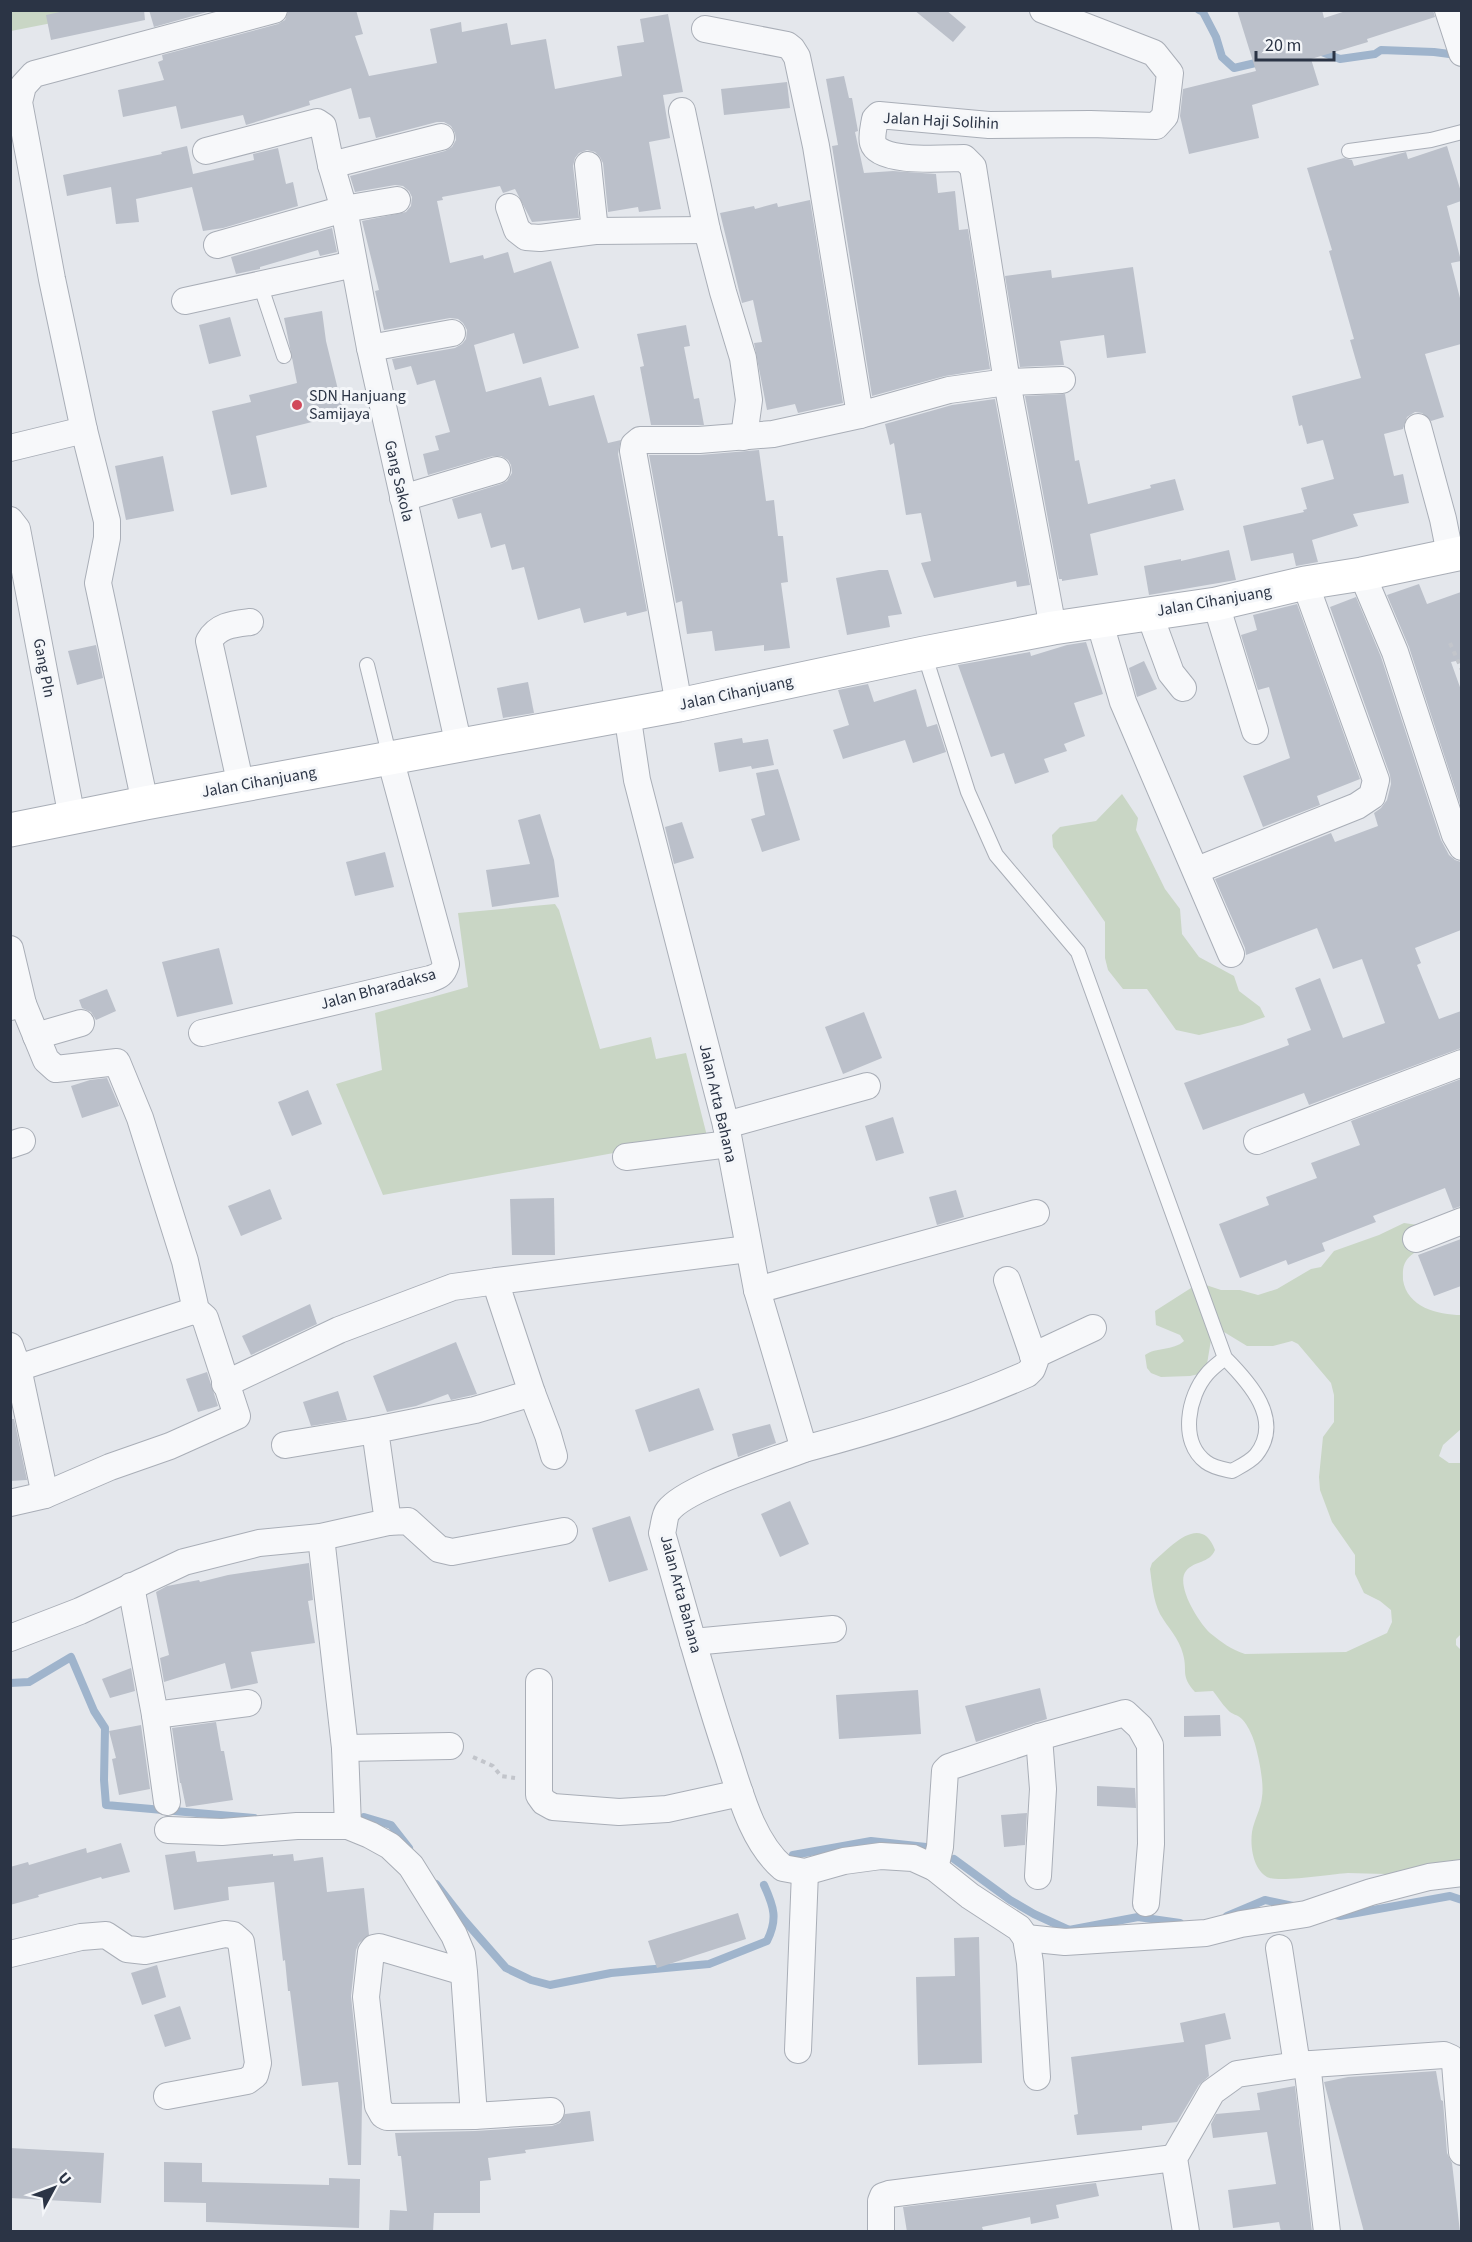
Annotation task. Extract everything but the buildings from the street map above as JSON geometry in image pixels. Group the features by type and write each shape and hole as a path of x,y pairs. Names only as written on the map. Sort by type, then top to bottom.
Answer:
{"main road":[{"name":"Jalan Cihanjuang","path":"10,830 679,705 1053,628 1216,604 1305,583 1362,574 1456,554"}],"street":[{"path":"145,803 98,583 107,538 106,521 52,279 19,102 22,86 34,74 274,10"},
{"name":"Jalan Haji Solihin","path":"1043,10 1154,53 1170,73 1165,116 1156,126 989,125 879,116 875,119 873,142 877,149 896,158 964,158 973,167 1007,382 1053,628"},
{"path":"1448,10 1461,53"},
{"path":"705,29 787,45 797,57 816,146 860,415"},
{"path":"682,111 707,230 743,358 748,400 744,437"},
{"name":"Gang Sakola","path":"206,151 316,122 323,126 344,209 370,348 459,746"},
{"path":"334,173 441,137"},
{"path":"588,165 595,231"},
{"path":"217,245 344,209 397,200"},
{"path":"509,207 517,230 526,237 540,238 595,231 707,230"},
{"path":"185,301 354,264"},
{"path":"370,348 452,333"},
{"path":"679,705 633,451 634,445 640,440 699,440 773,434 860,415 949,390 1007,382 1062,380"},
{"path":"1418,427 1443,519 1456,554"},
{"path":"10,448 84,430"},
{"path":"403,498 497,470"},
{"name":"Gang Pln","path":"10,520 17,529 72,818"},
{"path":"1362,574 1395,652 1455,835 1461,847"},
{"path":"1197,870 1357,806 1372,796 1376,780 1305,583"},
{"path":"1216,604 1255,731"},
{"path":"1149,613 1171,673 1183,688"},
{"path":"1099,620 1123,702 1197,870 1231,954"},
{"path":"241,786 209,640 220,628 250,621"},
{"name":"Jalan Arta Bahana","path":"627,713 637,780 727,1135 757,1290 804,1449 682,1498 667,1512 662,1533 740,1793 763,1846 772,1859 783,1868 805,1872"},
{"name":"Jalan Bharadaksa","path":"202,1033 430,979 439,976 444,971 446,964 390,758"},
{"path":"10,949 17,1006 36,1036 46,1060 56,1069 117,1062 141,1118 185,1261 196,1310 205,1318 237,1416 170,1446 110,1467 45,1495 10,1503"},
{"path":"36,1036 81,1023"},
{"path":"1257,1141 1461,1063"},
{"path":"626,1157 727,1135 867,1086"},
{"path":"757,1290 1036,1213"},
{"path":"1416,1239 1461,1221"},
{"path":"225,1384 339,1330 453,1287 748,1249"},
{"path":"804,1449 870,1432 985,1393 1027,1374 1034,1365 1034,1356 1007,1280"},
{"path":"497,1281 499,1293 554,1456"},
{"path":"45,1495 14,1357 196,1310"},
{"path":"1034,1356 1093,1328"},
{"path":"285,1445 475,1410 532,1393"},
{"path":"375,1430 388,1522"},
{"path":"10,1638 80,1611 184,1562 259,1543 321,1537 388,1522 408,1521 439,1549 452,1552 564,1531"},
{"path":"321,1537 345,1748 348,1826"},
{"path":"131,1586 155,1715 166,1802"},
{"path":"693,1642 833,1629"},
{"path":"539,1682 540,1795 544,1803 553,1807 619,1812 667,1809 740,1793"},
{"path":"155,1715 248,1703"},
{"path":"935,1868 940,1847 945,1772 949,1767 1039,1737 1125,1713 1140,1727 1150,1745 1151,1844 1146,1903"},
{"path":"1038,1876 1042,1789 1039,1737"},
{"path":"345,1748 450,1746"},
{"path":"168,1830 222,1832 297,1826 348,1826 390,1846 411,1866 454,1935 462,1954 474,2116"},
{"path":"798,2050 805,1872 844,1861 880,1856 913,1858 935,1868 970,1896 1019,1928 1026,1938 1030,1963 1037,2077"},
{"path":"1026,1938 1065,1942 1206,1934 1241,1924 1306,1914 1429,1877 1461,1873"},
{"path":"10,1954 81,1937 106,1935 127,1949 145,1952 225,1934 233,1935 241,1941 258,2063 255,2074 247,2081 167,2096"},
{"path":"464,1972 377,1947 371,1952 366,1997 378,2106 383,2115 393,2118 551,2111"},
{"path":"1279,1948 1302,2064 1327,2232"},
{"path":"1186,2232 1174,2158 1212,2092 1237,2074 1302,2064 1444,2055 1455,2063 1461,2152"},
{"path":"881,2232 881,2201 889,2194 1174,2158"}],"lane":[{"path":"1349,151 1431,140 1461,132"},
{"path":"260,284 284,356"},
{"path":"924,653 968,792 996,855 1078,952 1225,1358 1255,1391 1267,1425 1262,1443 1255,1456 1232,1471 1204,1462 1193,1446 1188,1419 1195,1394 1207,1374 1225,1358"},
{"path":"367,665 390,758"}],"path":[{"path":"1450,643 1461,670"},
{"path":"450,1746 465,1748 467,1754 493,1766 501,1776 540,1781"}],"green space":[{"path":"11,11 113,11 11,31"},
{"path":"1122,794 1138,818 1136,830 1165,889 1180,909 1182,934 1199,957 1234,976 1239,991 1260,1007 1265,1017 1199,1035 1176,1030 1147,989 1123,989 1108,970 1105,958 1105,922 1053,847 1052,835 1060,827 1096,821"},
{"path":"555,904 559,910 600,1049 651,1037 656,1059 686,1053 707,1136 383,1195 336,1084 382,1070 375,1013 468,987 458,913"},
{"path":"1404,1223 1418,1225 1423,1246 1405,1263 1403,1280 1406,1289 1417,1303 1425,1308 1461,1315 1461,1429 1443,1445 1439,1456 1449,1463 1461,1463 1462,1633 1456,1639 1456,1645 1462,1651 1461,1871 1448,1863 1436,1862 1417,1871 1406,1873 1348,1873 1273,1879 1258,1869 1252,1850 1252,1832 1262,1792 1260,1768 1253,1737 1242,1719 1228,1710 1213,1691 1195,1692 1188,1681 1181,1648 1160,1614 1156,1603 1150,1569 1152,1563 1175,1542 1193,1533 1202,1534 1209,1539 1215,1550 1209,1558 1186,1571 1183,1577 1186,1594 1195,1613 1210,1633 1245,1654 1346,1652 1387,1633 1392,1622 1391,1610 1364,1593 1355,1574 1355,1555 1332,1522 1320,1490 1323,1437 1334,1422 1334,1395 1331,1383 1298,1344 1292,1341 1273,1346 1247,1346 1224,1332 1211,1340 1207,1364 1199,1374 1190,1376 1161,1377 1151,1373 1147,1368 1145,1355 1184,1341 1180,1335 1156,1325 1155,1311 1191,1288 1206,1285 1221,1290 1240,1290 1258,1295 1277,1289 1311,1269 1321,1267 1334,1251 1379,1235"}],"waterway":[{"path":"1199,10 1203,12 1216,37 1222,57 1234,68 1264,61"},
{"path":"1319,51 1340,59 1375,54 1381,50 1457,55"},
{"path":"10,1683 29,1682 71,1657 94,1711 105,1728 106,1805 254,1818"},
{"path":"364,1817 391,1825 409,1848"},
{"path":"793,1855 871,1841 926,1847"},
{"path":"954,1859 1010,1900 1069,1930 1138,1917 1180,1923"},
{"path":"436,1884 506,1968 531,1980 550,1985 611,1973 709,1964 767,1941 774,1919 764,1885"},
{"path":"1331,1914 1340,1916 1450,1896 1462,1900"},
{"path":"1227,1916 1265,1900 1293,1906"}],"place":[{"name":"SDN Hanjuang Samijaya","path":"297,405"}]}
